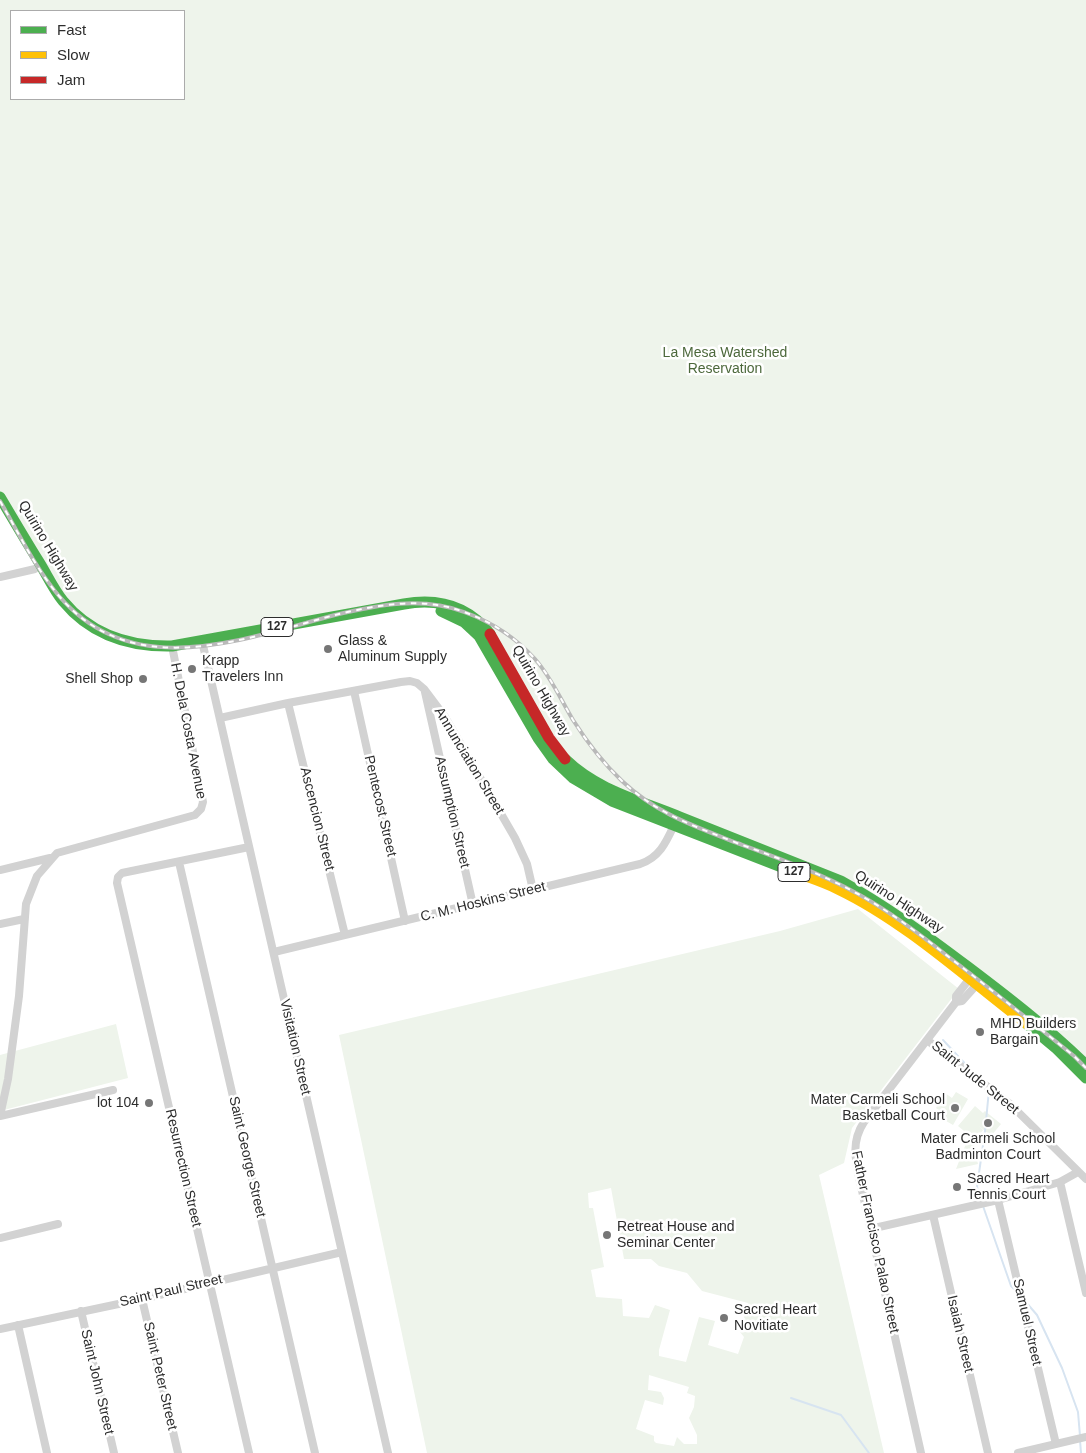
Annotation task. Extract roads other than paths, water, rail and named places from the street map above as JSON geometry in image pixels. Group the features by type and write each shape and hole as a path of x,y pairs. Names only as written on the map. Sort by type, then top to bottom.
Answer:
{"main road":[{"name":"Quirino Highway","path":"0,497 38,567"},
{"name":"Quirino Highway","path":"0,510 38,567 80,620 118,641 130,644 172,650 409,604 424,602 454,607 478,620 487,628 549,738 573,767 598,786 676,820 841,881 863,893 918,930 1053,1046 1086,1078"},
{"name":"Quirino Highway","path":"976,979 1059,1039 1086,1065"}],"street":[{"path":"0,578 38,567"},
{"name":"Visitation Street","path":"203,645 388,1453"},
{"name":"H. Dela Costa Avenue","path":"0,870 50,858 57,853 71,848 195,815 201,809 204,802 172,650"},
{"path":"220,718 288,703 410,681 417,683 424,690"},
{"name":"Annunciation Street","path":"424,690 446,717 515,838 527,864 533,890"},
{"name":"Assumption Street","path":"424,690 473,905"},
{"name":"Pentecost Street","path":"354,691 405,921"},
{"name":"Ascencion Street","path":"288,703 345,935"},
{"name":"C. M. Hoskins Street","path":"274,952 645,862 657,856 676,820"},
{"path":"179,862 249,846"},
{"path":"50,858 37,876 26,904 19,996 8,1079 0,1116 113,1090"},
{"name":"Resurrection Street","path":"179,862 122,873 118,877 117,883 249,1453"},
{"name":"Saint George Street","path":"179,862 315,1453"},
{"path":"0,924 24,919"},
{"name":"Father Francisco Palao Street","path":"921,1453 854,1154 856,1136 864,1122 956,1002 956,996 976,979"},
{"name":"Saint Jude Street","path":"927,1040 1010,1104 1086,1179"},
{"path":"870,1229 998,1200 1060,1182 1078,1172"},
{"path":"1060,1182 1086,1293"},
{"name":"Samuel Street","path":"998,1200 1056,1444"},
{"name":"Isaiah Street","path":"932,1214 988,1453"},
{"path":"0,1238 58,1224"},
{"name":"Saint Paul Street","path":"0,1329 142,1299 342,1252"},
{"name":"Saint Peter Street","path":"142,1299 178,1453"},
{"name":"Saint John Street","path":"81,1311 114,1453"},
{"path":"18,1325 47,1453"},
{"path":"1018,1453 1086,1437"}],"waterway":[{"path":"943,1040 971,1070"},
{"path":"982,1202 977,1187 989,1090"},
{"path":"983,1206 1011,1286 1017,1292"},
{"path":"1025,1301 1037,1315 1062,1368 1078,1412 1080,1436"},
{"path":"791,1398 841,1415 869,1453"},
{"path":"1080,1440 1081,1453"}],"railway":[{"path":"0,501 35,562 59,596 88,623 120,639 155,647 190,647 227,642 263,634 351,611 383,605 416,603 448,607 484,620 511,637 535,659 551,681 573,720 602,760 635,792 662,811 676,818 814,873 844,886 870,901 894,916 997,994 1074,1056 1086,1068"}],"place":[{"name":"Glass & Aluminum Supply","path":"328,649"},
{"name":"Krapp Travelers Inn","path":"192,669"},
{"name":"Shell Shop","path":"143,679"},
{"name":"MHD Builders Bargain","path":"980,1032"},
{"name":"lot 104","path":"149,1103"},
{"name":"Mater Carmeli School Basketball Court","path":"955,1108"},
{"name":"Mater Carmeli School Badminton Court","path":"988,1123"},
{"name":"Sacred Heart Tennis Court","path":"957,1187"},
{"name":"Retreat House and Seminar Center","path":"607,1235"},
{"name":"Sacred Heart Novitiate","path":"724,1318"}],"park label":[{"name":"La Mesa Watershed Reservation","path":"725,362"}]}
